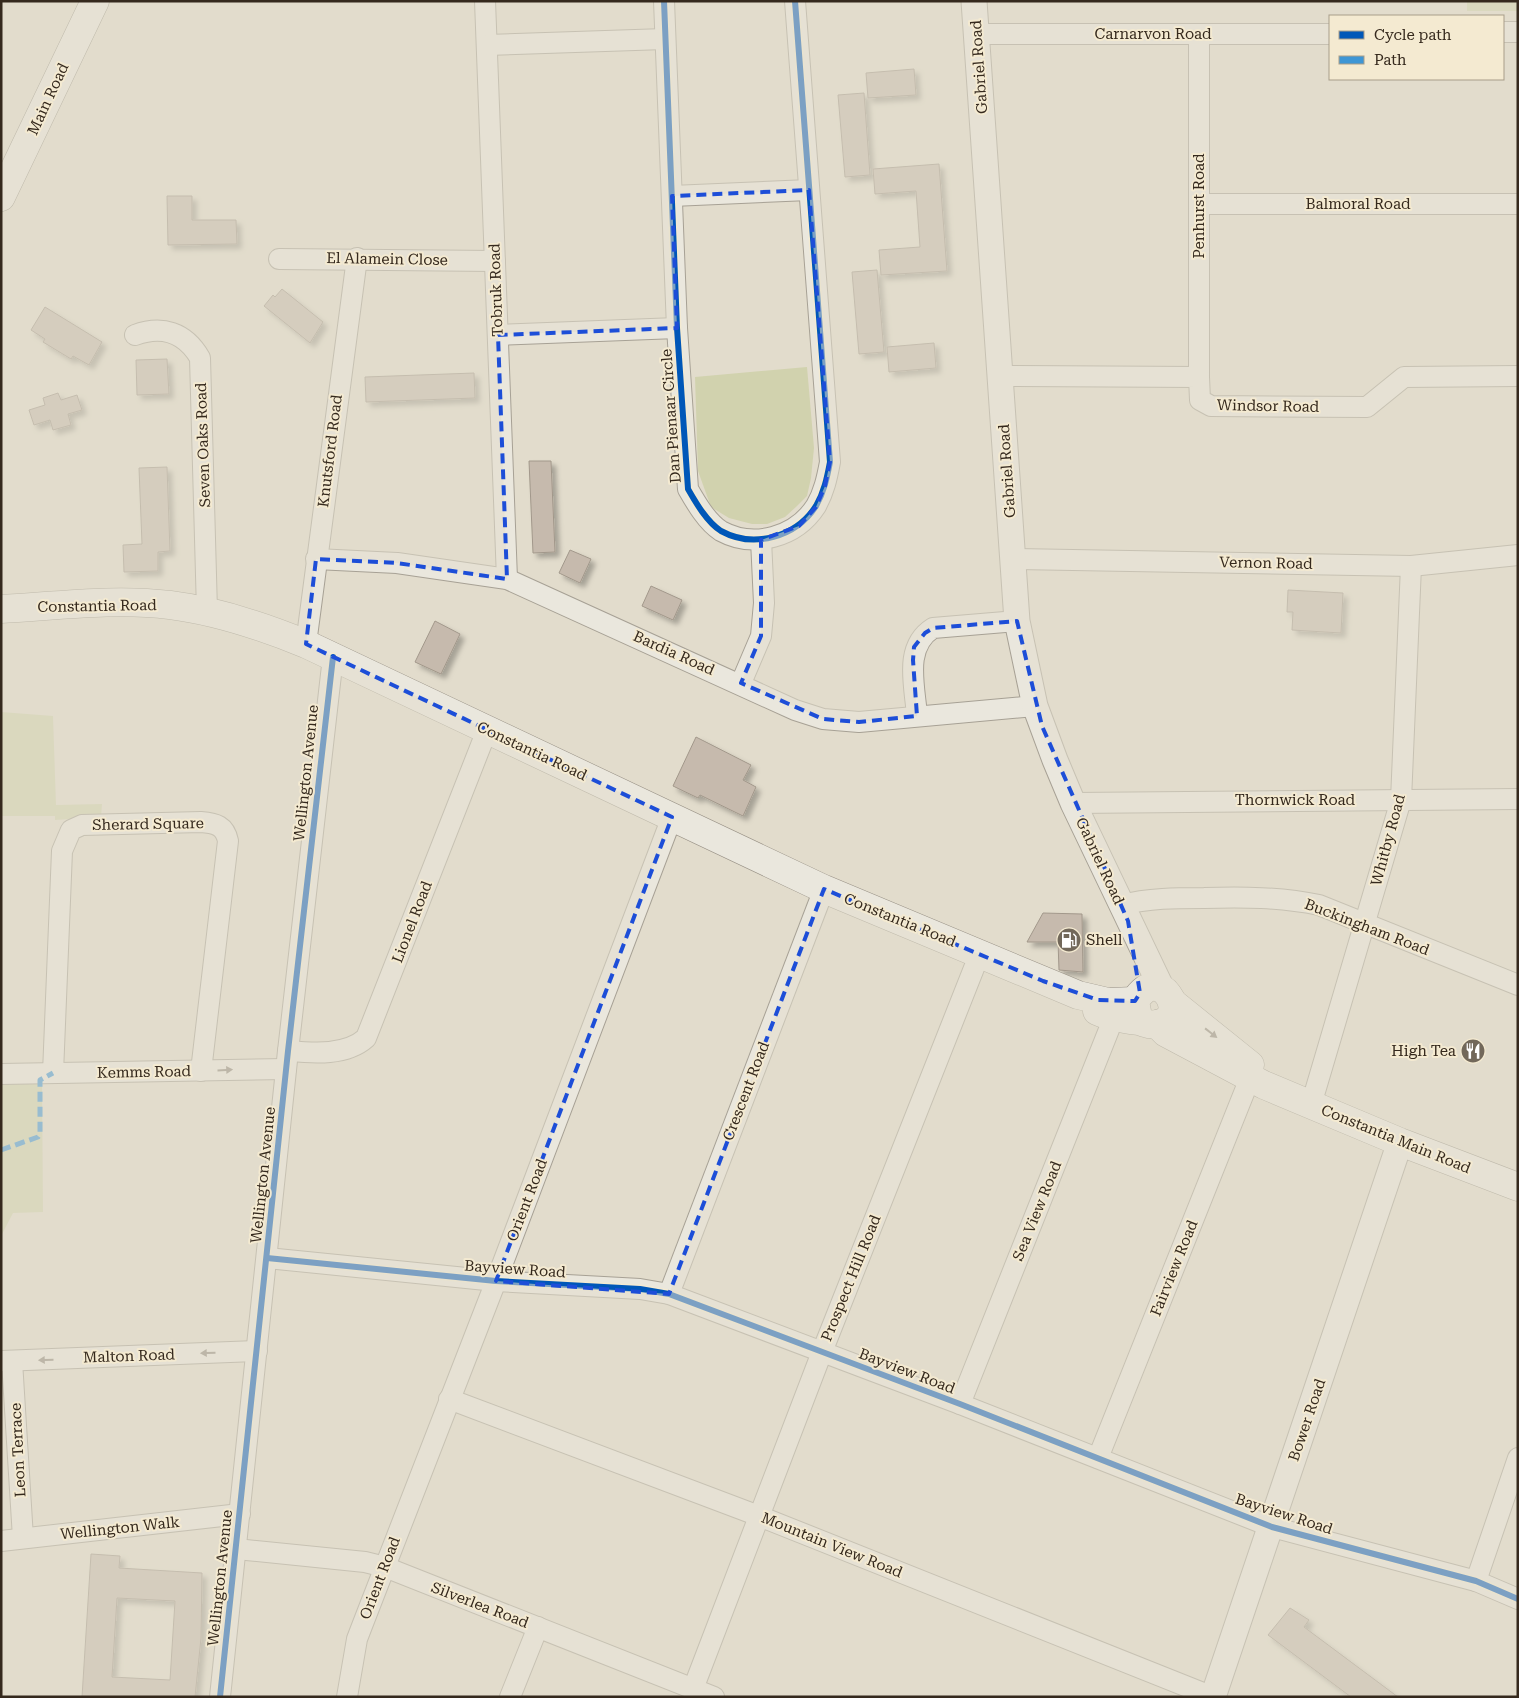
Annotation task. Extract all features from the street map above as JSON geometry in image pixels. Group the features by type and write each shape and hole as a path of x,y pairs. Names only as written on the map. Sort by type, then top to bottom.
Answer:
{"main road":[{"name":"Main Road","path":"1,197 95,1"},
{"name":"Constantia Road","path":"1,609 149,603 207,611 256,624 306,644 824,889 1043,981 1098,1000 1152,1005"},
{"name":"Constantia Road","path":"1043,981 1087,1006 1114,1017 1152,1005"},
{"name":"Constantia Main Road","path":"1152,1005 1166,1033 1250,1078 1400,1142 1518,1187"},
{"name":"Constantia Main Road","path":"1152,1005 1255,1069 1276,1089"}],"street":[{"name":"Tobruk Road","path":"485,1 507,579"},
{"name":"Dan Pienaar Circle","path":"664,1 677,328 688,489 701,511 721,530 749,539 761,540 776,537 799,526 816,507 826,486 830,462 795,1"},
{"name":"Gabriel Road","path":"974,1 1017,621 1035,706 1073,803 1124,913 1152,1005"},
{"path":"1504,32 1518,32"},
{"name":"Carnarvon Road","path":"976,34 1329,34"},
{"name":"Penhurst Road","path":"1199,34 1199,377"},
{"path":"487,45 665,39"},
{"path":"672,196 809,190"},
{"name":"Balmoral Road","path":"1199,204 1518,204"},
{"name":"Knutsford Road","path":"306,644 356,258"},
{"name":"El Alamein Close","path":"279,259 495,260"},
{"name":"Dan Pienaar Circle","path":"498,335 677,328"},
{"name":"Seven Oaks Road","path":"135,335 153,330 171,332 193,346 200,358 207,611"},
{"path":"1001,376 1199,377"},
{"name":"Windsor Road","path":"1199,377 1200,400 1211,406 1367,407 1404,377 1518,376"},
{"path":"741,683 761,636 764,603 761,540"},
{"name":"Vernon Road","path":"1013,559 1411,566 1518,555"},
{"name":"Bardia Road","path":"316,559 397,563 507,579 741,683 795,710 823,719 859,722 1035,706"},
{"name":"Whitby Road","path":"1311,1105 1402,800 1411,566"},
{"path":"917,716 913,660 914,648 925,633 933,628 1017,621"},
{"name":"Wellington Avenue","path":"220,1697 287,1060 333,657"},
{"name":"Lionel Road","path":"287,1060 337,1051 358,1045 366,1038 487,730"},
{"name":"Thornwick Road","path":"1073,803 1518,799"},
{"name":"Orient Road","path":"347,1697 357,1639 449,1398 496,1282 672,818"},
{"name":"Sherard Square","path":"53,1074 62,851 68,834 71,830 82,825 201,822 220,826 226,832 228,841 201,1071"},
{"name":"Crescent Road","path":"669,1294 824,889"},
{"name":"Buckingham Road","path":"1124,913 1157,899 1259,897 1318,905 1518,985"},
{"name":"Prospect Hill Road","path":"693,1688 822,1352 980,953"},
{"name":"Sea View Road","path":"960,1404 1114,1017"},
{"name":"Kemms Road","path":"1,1074 201,1071 287,1060"},
{"name":"Fairview Road","path":"1098,1458 1250,1078"},
{"name":"Bower Road","path":"1213,1697 1272,1527 1400,1142"},
{"name":"Bayview Road","path":"267,1258 496,1282 640,1288 669,1294 960,1404 1272,1527 1476,1582 1518,1599"},
{"name":"Malton Road","path":"7,1361 257,1351"},
{"name":"Leon Terrace","path":"7,1361 23,1538"},
{"name":"Mountain View Road","path":"449,1398 759,1516 1213,1697"},
{"path":"1476,1582 1518,1458"},
{"name":"Wellington Walk","path":"1,1541 240,1514"},
{"name":"Silverlea Road","path":"236,1549 365,1562 385,1567 714,1697"},
{"path":"510,1697 538,1627"}],"highlighted area":[{"path":"809,190 830,462 825,486 816,507 799,526 761,540 761,636 741,683 823,719 859,722 917,716 913,660 914,647 925,633 933,628 1017,621 1042,726 1128,921 1140,993 1135,1001 1098,1000 1043,981 824,889 669,1294 496,1281 672,817 306,644 316,559 397,563 507,579 498,335 677,328 672,196"}],"green space":[{"path":"1467,1 1518,1 1518,11 1467,11"},
{"path":"807,367 814,448 807,496 785,517 767,524 752,524 729,518 711,507 698,471 695,377"},
{"path":"1,712 53,716 56,805 102,804 101,817 55,820 55,816 1,816"},
{"path":"42,1080 43,1212 13,1213 1,1236 1,1081"}],"building":[{"path":"914,69 916,95 868,98 866,73"},
{"path":"864,93 870,175 845,177 838,95"},
{"path":"939,164 947,271 881,275 879,250 920,247 916,191 875,194 873,169"},
{"path":"167,196 192,196 192,220 236,220 237,244 168,245"},
{"path":"877,270 884,352 859,354 852,272"},
{"path":"282,289 323,322 310,343 264,306 273,295 275,297"},
{"path":"45,307 102,342 89,365 73,356 71,359 43,342 45,339 31,330"},
{"path":"934,343 936,368 889,372 887,347"},
{"path":"167,359 169,394 137,395 136,360"},
{"path":"474,373 475,398 366,402 365,377"},
{"path":"58,393 61,400 77,395 82,410 68,414 71,425 53,430 50,420 34,425 29,410 45,405 43,398"},
{"path":"529,461 551,461 555,552 533,553"},
{"path":"167,467 170,551 158,552 158,571 124,572 123,545 142,544 139,468"},
{"path":"570,550 591,559 580,583 559,573"},
{"path":"651,586 682,600 673,620 642,606"},
{"path":"1288,590 1343,593 1341,633 1292,630 1293,612 1287,612"},
{"path":"435,621 460,634 441,674 415,662"},
{"path":"696,737 751,765 743,780 756,787 743,816 700,795 698,798 673,786"},
{"path":"1043,913 1082,914 1083,972 1059,970 1058,942 1027,942"},
{"path":"91,1554 120,1556 119,1568 202,1573 201,1638 195,1697 82,1697","holes":["117,1598 175,1601 170,1680 112,1677"]},
{"path":"1290,1608 1309,1620 1304,1627 1398,1697 1351,1697 1268,1635"}],"marked path":[{"path":"1,1150 38,1137 40,1134 40,1080 53,1073"}],"cycle path":[{"path":"664,1 677,328 688,489 698,506 716,527 721,531 747,539 773,537 797,526 808,517 821,495 830,462 795,1"},
{"path":"220,1697 288,1051 333,657"},
{"path":"267,1258 496,1281 640,1289 669,1294 960,1404 1272,1527 1476,1581 1518,1599"}],"place":[{"name":"Shell","path":"1069,940"},
{"name":"High Tea","path":"1473,1051"}]}
